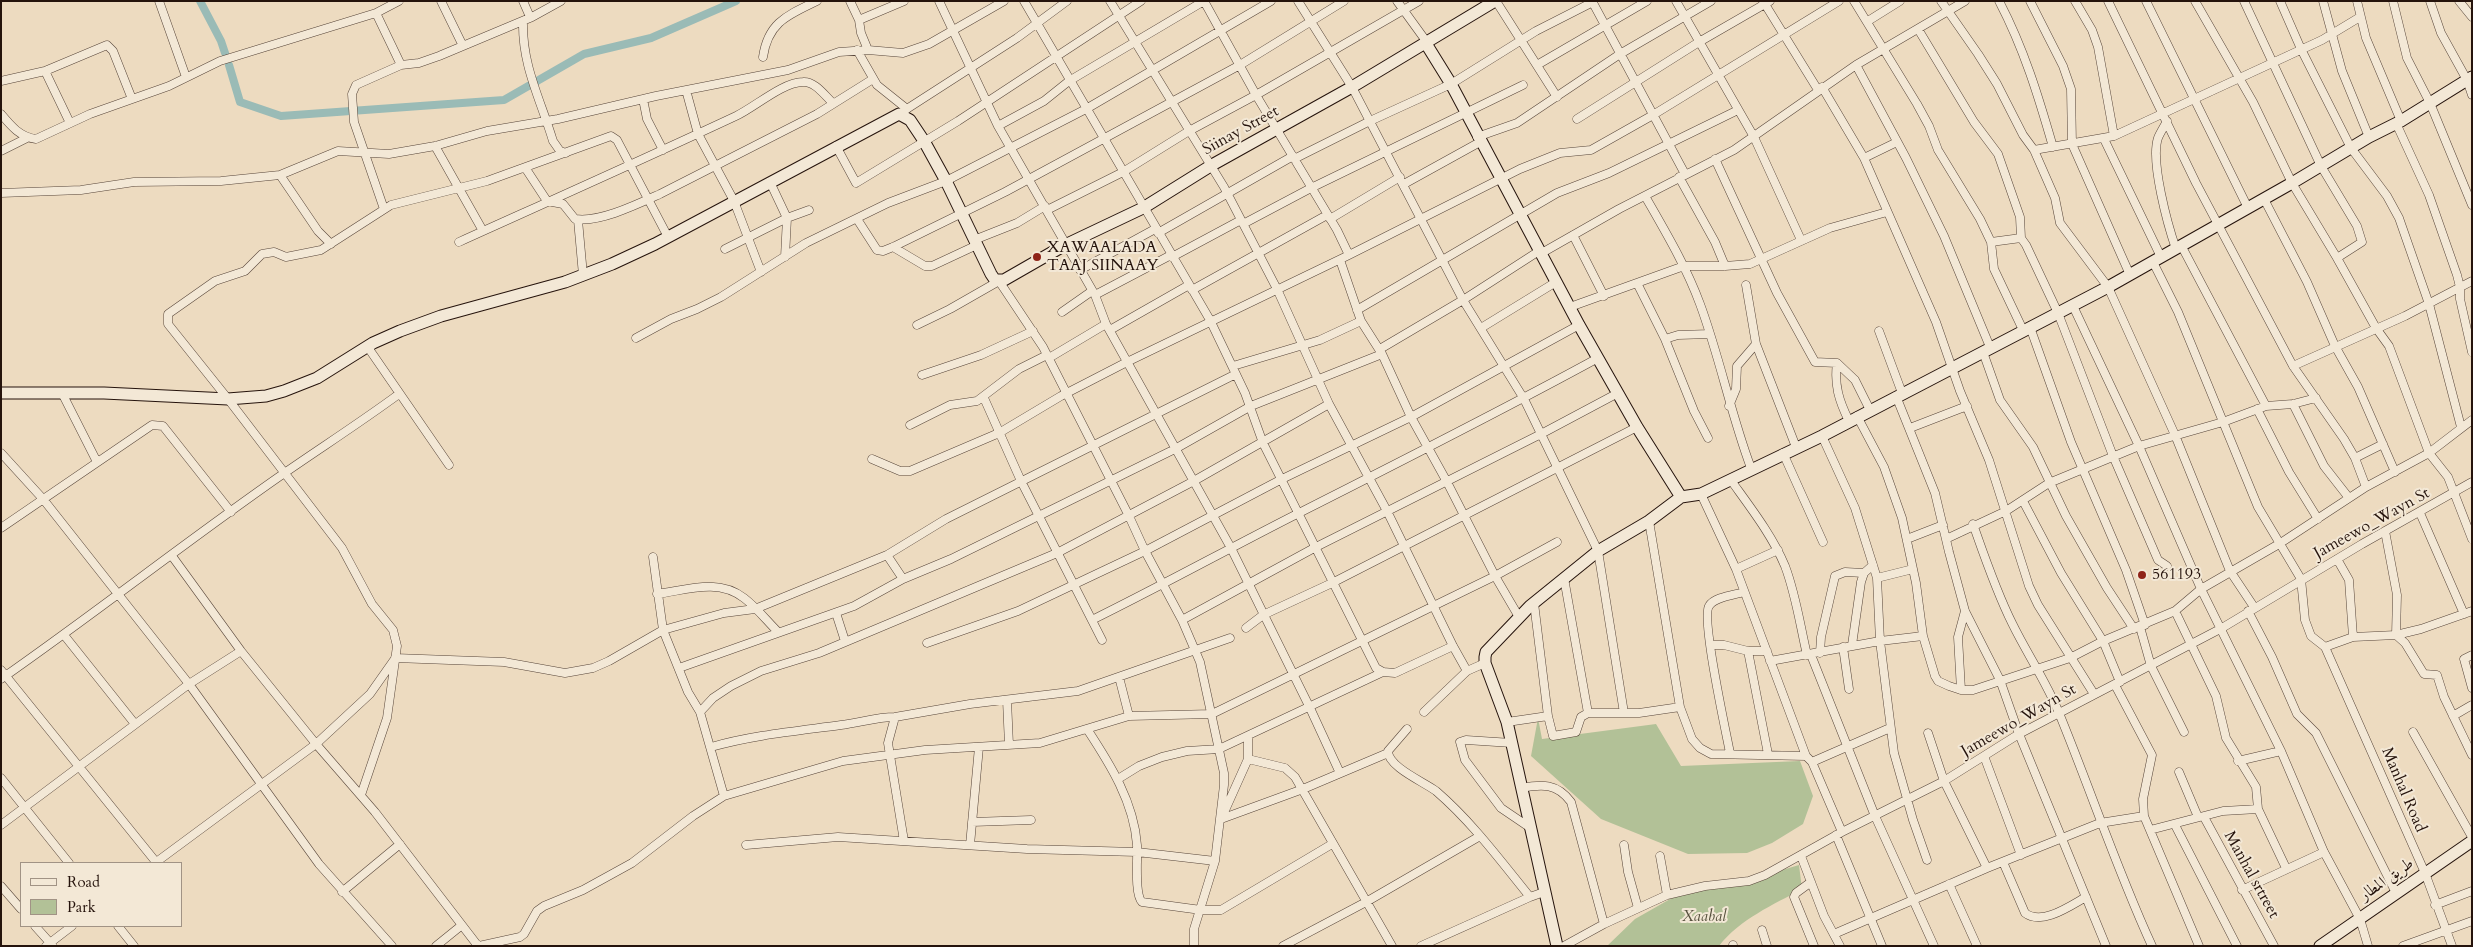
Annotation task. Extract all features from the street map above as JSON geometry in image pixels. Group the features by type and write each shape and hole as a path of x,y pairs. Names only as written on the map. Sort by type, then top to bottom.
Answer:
{"street":[{"path":"159,1 186,77"},
{"path":"1,114 10,126 27,138 36,140 70,122 169,86 220,61 376,13 399,1"},
{"path":"441,1 463,46"},
{"path":"523,1 526,19 522,44 528,69 556,147 566,153"},
{"path":"384,209 354,122 352,95 356,85 401,65 419,63 463,46 526,19 561,1"},
{"path":"763,57 765,42 778,21 817,1"},
{"path":"850,1 859,20 861,33 868,50"},
{"path":"859,20 904,1"},
{"path":"939,1 998,126 1094,293 1108,327 1230,548 1310,708 1340,774"},
{"path":"1,193 81,190 134,182 221,181 280,176 333,153 348,151 390,154 435,146 487,130 547,122 643,99 788,70 839,52 868,50 904,53 929,44 1004,1"},
{"path":"1024,1 1104,138 1142,208 1210,320 1251,406 1263,443 1376,668 1383,672 1395,673 1453,646"},
{"path":"1,393 228,398 266,396 284,391 317,378 367,346 400,331 441,316 510,298 584,275 612,264 668,237 903,112 1038,23 1067,1"},
{"path":"1110,1 1189,131 1212,165 1227,193 1277,289 1316,379 1370,478 1467,671"},
{"path":"836,146 856,182 986,102 1141,1"},
{"path":"998,126 1044,101 1069,81 1204,1 1256,96 1294,158 1349,256"},
{"path":"636,338 671,319 721,297 806,243 888,203 946,181 1011,149 1153,71 1271,1"},
{"path":"1298,1 1352,87 1402,180 1441,260 1524,399 1598,551 1624,712"},
{"path":"857,218 877,250 883,251 893,247 962,214 1171,100 1240,65 1310,20 1344,1"},
{"path":"1397,1 1426,42 1539,253 1637,427 1681,497"},
{"path":"893,247 925,266 932,266 976,242 1123,172 1189,131 1256,96 1330,51 1404,11 1418,1"},
{"path":"1496,1 1557,97"},
{"name":"Siinay Street","path":"998,281 1016,274 1066,245 1142,208 1212,165 1352,87 1496,1"},
{"path":"1537,65 1606,27 1647,1"},
{"path":"1676,1 1716,75 1754,137 1801,240"},
{"path":"910,424 950,405 977,401 984,398 1019,369 1048,357 1191,287 1402,180 1478,139 1517,123 1620,54 1711,1"},
{"path":"872,459 900,471 910,471 1000,433 1066,393 1210,320 1349,256 1548,156 1568,151 1592,150 1784,36 1839,1"},
{"path":"1854,1 1868,21 1917,104 1929,126 1938,150 1961,186 1990,242 1994,270 2027,329 2082,468 2126,570 2151,666 2184,732"},
{"path":"1868,21 1900,1"},
{"path":"1941,1 1997,84 2023,135 2034,150 2055,198 2060,223 2108,287 2175,435 2230,571 2251,609 2297,714 2316,733 2396,893"},
{"path":"679,668 854,606 903,579 944,562 1175,448 1251,406 1381,351 1539,253 1754,137 1856,65 1965,1"},
{"path":"1999,1 2015,32 2035,81 2053,146"},
{"path":"2030,1 2063,66 2071,90 2072,144 2130,275"},
{"path":"2075,1 2092,30 2098,47 2114,136"},
{"path":"2108,1 2196,183 2293,366 2356,458 2366,487"},
{"path":"2146,1 2248,208"},
{"path":"2195,1 2240,79 2292,183 2376,328 2389,346 2429,453 2448,477 2472,539"},
{"path":"2244,1 2263,46 2274,63 2320,166 2357,226 2362,242 2337,258"},
{"path":"2280,1 2300,49 2351,148 2387,196 2399,218 2429,304 2461,427"},
{"path":"2323,1 2342,71 2369,136"},
{"path":"2357,1 2371,51 2429,194 2460,287 2460,299 2472,352"},
{"path":"2393,1 2407,58 2430,103 2472,204"},
{"path":"2430,1 2441,33 2469,78 2472,95"},
{"path":"2459,1 2472,17"},
{"path":"1080,270 1294,158 1450,84 1521,40 1592,2 1670,145 1682,176 1725,266"},
{"path":"1577,120 1699,42 1766,2 1784,36 1864,158 1936,322 1966,406 1990,460 2029,586 2070,658 2094,694"},
{"path":"376,13 401,65"},
{"path":"2034,150 2114,136 2274,63 2332,34 2360,17"},
{"path":"1918,29 1974,122 1998,154 2020,217 2021,238 2058,313 2113,456 2158,560 2167,566"},
{"path":"1,81 46,71 107,45 113,51 132,99"},
{"path":"857,50 873,79 910,120 924,141 946,181 991,274 1033,331 1048,357 1196,651 1212,714 1224,773 1221,819 1215,861 1194,929 1194,946"},
{"path":"1856,65 1898,142 1944,236 1987,349 2000,400 2033,447 2049,483 2103,582 2140,627"},
{"path":"46,71 70,122"},
{"path":"1557,946 1507,722 1485,662 1486,652 1519,617 1598,551 1649,521 1681,497 1701,494 1751,468 1822,436 1899,394 2073,306 2292,183 2369,136 2399,122 2469,78"},
{"path":"547,202 563,204 570,214 578,220 590,219 648,199 715,167 833,104 873,79"},
{"path":"460,242 698,134 748,110 788,86 803,82 817,87 833,104"},
{"path":"1062,312 1094,293 1523,85"},
{"path":"686,90 698,134 734,201 760,272"},
{"path":"643,99 647,119 662,150"},
{"path":"1357,310 1518,214 1557,193 1609,173 1670,145 1738,110"},
{"path":"2167,121 2158,139 2159,179 2166,222 2266,406"},
{"path":"361,796 387,718 396,646 393,630 372,604 342,548 228,398 168,324 168,314 215,281 245,271 262,254 274,252 286,257 321,250 391,205 526,169 613,136 668,237"},
{"path":"1,151 27,138"},
{"path":"2104,139 2157,259 2258,507 2301,579"},
{"path":"1864,158 1898,142"},
{"path":"435,146 460,187 482,231"},
{"path":"1716,159 1777,293 1815,362 1838,364 1853,378 1870,410"},
{"path":"526,169 547,202"},
{"path":"280,176 318,232 331,244"},
{"path":"770,182 787,218 785,257"},
{"path":"1645,196 1684,266 1710,334 1729,406 1751,468"},
{"path":"2264,199 2307,282 2335,346 2358,387 2395,472"},
{"path":"726,249 787,218 809,210"},
{"path":"1570,307 1684,266 1750,264 1841,224 1887,212"},
{"path":"578,220 584,275"},
{"path":"1573,235 1604,296"},
{"path":"1990,242 2021,238"},
{"path":"1340,260 1362,321 1381,351 1411,418 1430,448 1495,576 1519,617"},
{"path":"917,324 950,309 998,281"},
{"path":"1481,328 1556,282"},
{"path":"2293,366 2429,304 2472,282"},
{"path":"1637,283 1665,339 1690,403 1708,438"},
{"path":"1746,285 1756,344 1796,447"},
{"path":"2073,306 2139,446 2201,589 2222,628 2281,751 2324,852 2360,919 2368,946"},
{"path":"1233,366 1320,340 1362,321"},
{"path":"927,642 1018,610 1145,551 1282,478 1411,418 1580,325"},
{"path":"1879,330 1910,428 1941,510 1946,539 1965,611 2000,680 2106,946"},
{"path":"922,375 981,355 1033,331"},
{"path":"1665,339 1678,336 1710,334"},
{"path":"1729,406 1736,389 1737,366 1756,344"},
{"path":"367,346 449,465"},
{"path":"1092,620 1164,586 1230,548 1430,448 1598,358"},
{"path":"1838,364 1834,380 1841,405 1853,419 1884,467 1907,539 1923,636 1936,679 1961,690 1973,690 2070,658 2103,641 2175,611 2201,589 2279,544 2366,487 2429,453 2472,420"},
{"path":"395,658 504,662 524,667 574,672 610,661 663,630 724,613 755,609 888,555 937,524 1092,445 1158,415 1236,374"},
{"path":"62,393 98,462"},
{"path":"1182,620 1316,547 1447,482 1618,393"},
{"path":"155,862 3,675 64,635 284,473 347,432 399,394"},
{"path":"984,398 1021,481 1102,640"},
{"path":"1946,539 1973,524 2023,501 2049,483 2139,446 2223,422 2266,406 2293,404 2316,398"},
{"path":"700,712 713,698 731,686 761,672 819,653 1057,553 1192,482 1329,404"},
{"path":"2293,404 2324,466 2349,498"},
{"path":"1910,428 1966,406"},
{"path":"2257,409 2289,472 2318,519"},
{"path":"1,528 152,425 163,426 231,512"},
{"path":"1246,628 1263,615 1332,583 1637,427"},
{"path":"1822,436 1856,508 1877,578 1880,641 1894,753 1927,860"},
{"path":"2356,458 2383,444"},
{"path":"1,453 43,499 189,684 342,892 392,946"},
{"path":"1783,453 1823,542"},
{"path":"1730,479 1778,550 1796,598 1809,655 1875,816 1934,946"},
{"name":"Jameewo_Wayn St","path":"1564,946 1604,924 1667,895 1705,886 1749,881 1765,876 1839,834 1944,781 2020,734 2222,628 2301,579 2472,482"},
{"path":"1701,494 1736,569 1770,661 1882,946"},
{"path":"2023,501 2061,573 2103,641 2118,683 2152,755 2143,799 2144,816 2199,946"},
{"path":"2325,647 2353,637 2396,635 2421,629 2468,612 2420,513"},
{"path":"1649,521 1680,707 1695,743 1709,753 1768,754 1809,759 1890,728"},
{"path":"1973,524 2003,604 2039,669 2059,713 2100,824 2152,946"},
{"path":"1907,539 1943,525"},
{"path":"2385,531 2397,595 2396,635 2405,643 2424,674 2437,675 2452,716 2472,755"},
{"path":"172,556 241,651 400,844 478,946 524,934 537,910 583,890 632,863 693,816 724,796 843,761 890,754 1040,743 1110,720 1130,716 1212,714 1294,676 1495,576 1557,542"},
{"path":"1736,569 1778,550"},
{"path":"888,555 903,579"},
{"path":"653,557 663,630 688,692 700,712 724,796"},
{"path":"2337,559 2349,580 2353,637"},
{"path":"1852,645 1864,573 1873,565"},
{"path":"1877,578 1913,569"},
{"path":"1820,653 1821,637 1836,576 1845,572 1864,573"},
{"path":"1564,578 1588,713"},
{"name":"Manhal Road","path":"2301,579 2311,636 2325,647 2425,873 2435,905 2452,946"},
{"path":"657,594 719,586 726,587 745,598 778,632"},
{"path":"1730,753 1706,611 1710,604 1744,592"},
{"path":"1534,603 1548,716 1553,736 1576,732 1581,717 1588,713 1638,713 1680,707"},
{"path":"1961,690 1958,637 1965,611"},
{"path":"2175,611 2190,644 2200,659 2216,696 2226,738 2238,761 2256,787 2259,796 2258,809 2286,868"},
{"path":"836,613 845,641"},
{"path":"64,635 135,724"},
{"path":"1770,661 1820,653 1852,645 1923,636"},
{"path":"711,747 748,737 853,724 880,717 895,717 970,704 1078,691 1230,638"},
{"path":"1711,645 1724,645 1748,651 1767,651"},
{"path":"1843,647 1849,689"},
{"path":"1,824 189,684 241,651"},
{"path":"1748,651 1768,754"},
{"path":"2472,655 2464,659 2472,688"},
{"path":"157,862 316,744 370,694 395,658"},
{"path":"1424,712 1467,671 1485,662"},
{"path":"1118,779 1140,766 1162,757 1188,751 1220,749 1383,672"},
{"path":"1119,677 1130,716"},
{"path":"1007,700 1009,744"},
{"path":"2452,716 2472,705"},
{"path":"1507,722 1548,716"},
{"path":"895,717 888,743 904,841"},
{"path":"1087,729 1118,779 1135,828 1138,894 1142,902 1201,910 1225,908 1332,844"},
{"path":"1221,819 1303,789 1388,753 1407,729"},
{"path":"2413,732 2472,837"},
{"path":"1928,733 1944,781 1987,868"},
{"path":"1221,819 1248,759 1248,737"},
{"path":"1512,743 1466,740 1460,742 1465,760 1501,808 1530,827"},
{"path":"970,845 979,746"},
{"path":"2238,761 2281,751"},
{"path":"1388,753 1393,762 1435,791 1480,836 1530,897"},
{"path":"1984,756 2021,855"},
{"path":"1248,759 1285,768 1290,771 1303,789 1332,844 1392,946"},
{"name":"Manhal srtreet","path":"2179,772 2201,817 2274,946"},
{"path":"1,778 68,862"},
{"path":"1521,788 1543,784 1554,787 1571,802 1604,924"},
{"path":"2150,830 2232,810 2258,809"},
{"path":"1834,934 1912,899 2100,824 2144,816"},
{"path":"972,822 1031,820"},
{"path":"2175,825 2237,946"},
{"path":"1283,946 1366,902 1480,836"},
{"path":"746,845 838,837 1108,853 1137,852 1215,861"},
{"name":"طريق المطار","path":"2320,946 2472,841"},
{"path":"342,892 400,844"},
{"path":"1624,845 1628,872 1638,908"},
{"path":"2242,890 2324,852"},
{"path":"1660,856 1667,895"},
{"path":"1801,856 1840,946"},
{"path":"2002,862 2025,913 2030,917 2038,918 2053,914 2086,898"},
{"path":"1812,882 1794,897 1814,946"},
{"path":"1949,884 1977,946"},
{"path":"1,886 20,908"},
{"path":"2435,905 2472,891"},
{"path":"1421,946 1544,892"},
{"path":"2403,946 2472,921"},
{"path":"436,946 462,925"},
{"path":"36,927 49,945 71,927"},
{"path":"119,927 134,946"},
{"path":"1762,930 1768,946"}],"green space":[{"path":"1538,718 1542,739 1656,724 1681,766 1800,761 1813,796 1803,824 1772,843 1747,853 1688,854 1601,819 1531,756"},
{"name":"Xaabal","path":"1799,865 1802,889 1747,920 1727,936 1719,946 1607,946 1635,919 1686,890 1742,882"}],"waterway":[{"path":"200,1 221,41 225,53"},
{"path":"229,65 240,102 281,116 504,100 584,54 651,38 736,1"}],"place":[{"name":"XAWAALADA TAAJ SIINAAY","path":"1037,257"},
{"name":"561193","path":"2142,575"}]}
